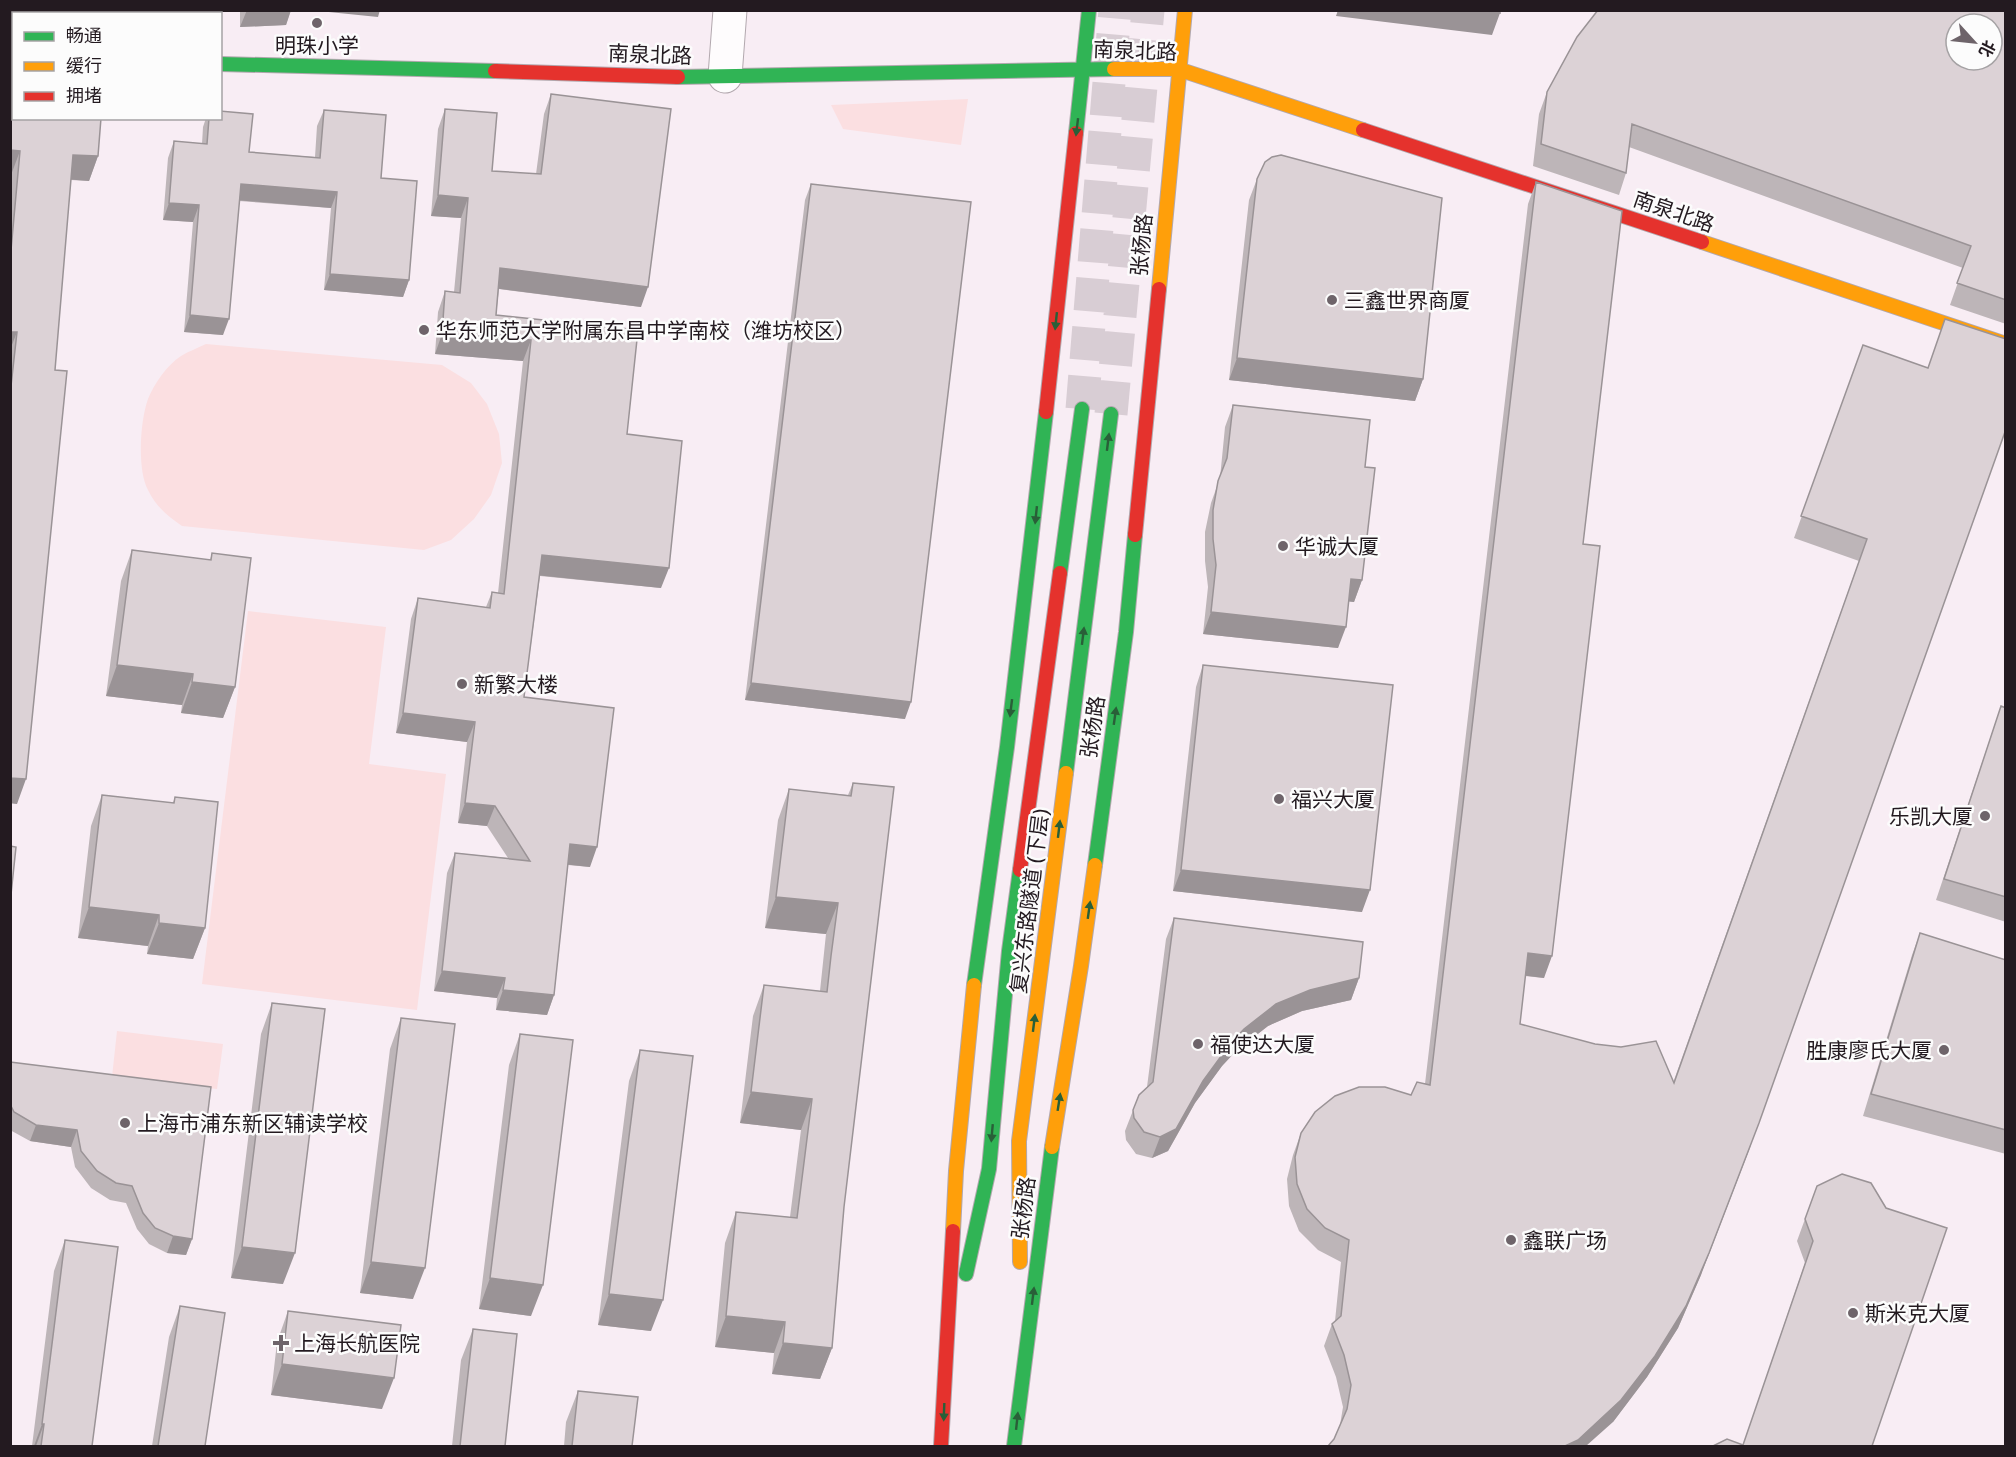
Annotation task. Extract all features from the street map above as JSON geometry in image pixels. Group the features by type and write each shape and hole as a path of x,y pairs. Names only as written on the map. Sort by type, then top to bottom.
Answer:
{"main road":[{"path":"941,1446 956,1171 976,961 1034,527 1089,10"},
{"name":"张杨路","path":"1014,1446 1053,1133 1081,966 1126,632 1185,10"},
{"name":"南泉北路","path":"222,64 678,76 1178,69 2006,344"},
{"name":"复兴东路隧道 (下层)","path":"944,1378 988,1169 1009,951 1082,409"},
{"name":"复兴东路隧道 (下层)","path":"1020,1395 1019,1141 1111,414"}],"street":[{"path":"725,76 730,10"}],"shaded area":[{"path":"968,99 961,145 843,129 831,105"},
{"path":"206,344 442,365 471,383 487,404 499,434 502,463 491,495 474,519 451,540 424,550 182,526 159,506 151,496 145,481 141,458 143,420 148,399 157,381 166,370 181,356"},
{"path":"248,611 386,627 369,764 446,774 417,1010 202,984"},
{"path":"117,1031 223,1044 217,1089 112,1077"}],"building":[{"path":"1481,10 1500,10 1500,13"},
{"path":"1598,10 2006,10 2006,300 1957,283 1971,246 1632,124 1626,173 1541,144 1547,92 1577,37"},
{"path":"551,94 671,109 648,287 500,268 496,315 638,330 627,434 682,441 669,568 542,555 524,697 614,708 597,847 570,844 554,995 503,990 505,978 442,971 455,853 530,861 495,806 465,803 475,722 403,713 418,598 490,608 492,592 504,594 531,340 442,334 445,291 460,293 468,198 438,195 445,109 497,113 492,171 541,174"},
{"path":"10,100 12,100 12,120 101,120 98,156 73,155 55,370 67,371 26,779 10,778 10,395 17,332 10,332 10,261 20,151 10,150"},
{"path":"324,110 386,115 381,178 417,181 409,280 330,274 337,192 241,184 229,319 190,315 199,205 169,203 174,141 207,144 209,120 222,120 222,111 253,114 249,152 320,158"},
{"name":"三鑫世界商厦","path":"1281,155 1442,198 1423,379 1237,358 1257,179 1265,162"},
{"path":"1536,182 1622,211 1583,544 1600,546 1552,956 1528,953 1520,1024 1595,1044 1621,1047 1656,1041 1674,1083 1867,539 1801,516 1863,345 1928,368 1945,319 2006,339 2006,429 1759,1123 1686,1306 1655,1356 1621,1400 1578,1440 1565,1446 1328,1446 1334,1439 1347,1409 1351,1385 1344,1355 1332,1324 1341,1316 1349,1240 1325,1228 1307,1209 1297,1184 1295,1157 1301,1133 1315,1112 1335,1096 1359,1087 1385,1087 1411,1095 1417,1082 1430,1085"},
{"path":"811,184 971,202 911,702 751,683"},
{"name":"华诚大厦","path":"1233,405 1370,420 1365,467 1375,468 1362,580 1351,579 1346,627 1211,612 1216,565 1213,510 1218,481 1227,458"},
{"path":"132,550 211,560 212,553 251,558 235,687 192,682 193,674 117,665"},
{"name":"福兴大厦","path":"1203,665 1393,685 1370,890 1181,870"},
{"name":"乐凯大厦","path":"2001,706 2006,708 2006,897 1944,879"},
{"path":"853,783 894,787 844,1207 832,1348 783,1343 785,1322 726,1316 736,1212 797,1218 812,1099 751,1092 764,985 827,992 838,903 776,897 789,789 851,796"},
{"path":"102,795 174,803 175,797 218,802 205,928 159,923 159,915 89,907"},
{"path":"10,846 16,847 10,904"},
{"name":"福使达大厦","path":"1174,918 1363,942 1359,978 1310,990 1276,1004 1244,1029 1203,1081 1176,1129 1160,1137 1144,1132 1134,1118 1133,1110 1139,1095 1153,1082"},
{"name":"胜康廖氏大厦","path":"1920,933 2006,960 2006,1130 1871,1094"},
{"path":"272,1003 325,1009 295,1253 242,1247"},
{"path":"401,1018 455,1024 425,1268 371,1262"},
{"path":"520,1034 573,1040 543,1285 490,1278"},
{"path":"640,1050 693,1056 663,1300 609,1294"},
{"path":"10,1062 211,1087 192,1239 173,1236 155,1228 143,1213 132,1186 116,1183 97,1171 81,1151 77,1130 36,1125 14,1112 10,1104"},
{"name":"斯米克大厦","path":"1842,1174 1871,1183 1886,1208 1947,1228 1872,1446 1713,1446 1727,1439 1743,1445 1813,1241 1805,1219 1817,1186"},
{"path":"65,1240 118,1247 92,1446 41,1446"},
{"path":"180,1306 225,1313 205,1446 158,1446"},
{"path":"288,1311 401,1325 394,1378 282,1364"},
{"path":"473,1329 517,1334 505,1446 460,1446"},
{"path":"578,1391 638,1397 632,1446 572,1446"}],"tunnel":[{"path":"1082,409 1115,10"},
{"path":"1111,414 1148,10"}],"traffic: fast":[{"path":"1076,133 1089,10"},
{"path":"222,64 495,71"},
{"path":"678,77 1114,69"},
{"path":"1060,573 1082,409"},
{"path":"974,985 1007,747 1046,412"},
{"path":"1066,773 1111,414"},
{"path":"1095,865 1126,632 1135,535"},
{"path":"966,1274 989,1169 1009,951 1020,870"},
{"path":"1014,1446 1052,1147"}],"traffic: slow":[{"path":"1159,289 1185,10"},
{"path":"1114,69 1178,69 1363,130"},
{"path":"1702,242 2006,344"},
{"path":"1020,1262 1019,1141 1066,773"},
{"path":"1052,1147 1095,865"},
{"path":"953,1231 956,1171 974,985"}],"traffic: jam":[{"path":"495,71 678,77"},
{"path":"1363,130 1702,242"},
{"path":"1046,412 1076,133"},
{"path":"1135,535 1159,289"},
{"path":"1020,870 1060,573"},
{"path":"941,1446 953,1231"}],"place":[{"name":"明珠小学","path":"317,23"},
{"name":"三鑫世界商厦","path":"1332,300"},
{"name":"华东师范大学附属东昌中学南校（潍坊校区）","path":"424,330"},
{"name":"华诚大厦","path":"1283,546"},
{"name":"新繁大楼","path":"462,684"},
{"name":"福兴大厦","path":"1279,799"},
{"name":"乐凯大厦","path":"1985,816"},
{"name":"福使达大厦","path":"1198,1044"},
{"name":"胜康廖氏大厦","path":"1944,1050"},
{"name":"上海市浦东新区辅读学校","path":"125,1123"},
{"name":"鑫联广场","path":"1511,1240"},
{"name":"斯米克大厦","path":"1853,1313"},
{"name":"上海长航医院","path":"281,1343"}]}
